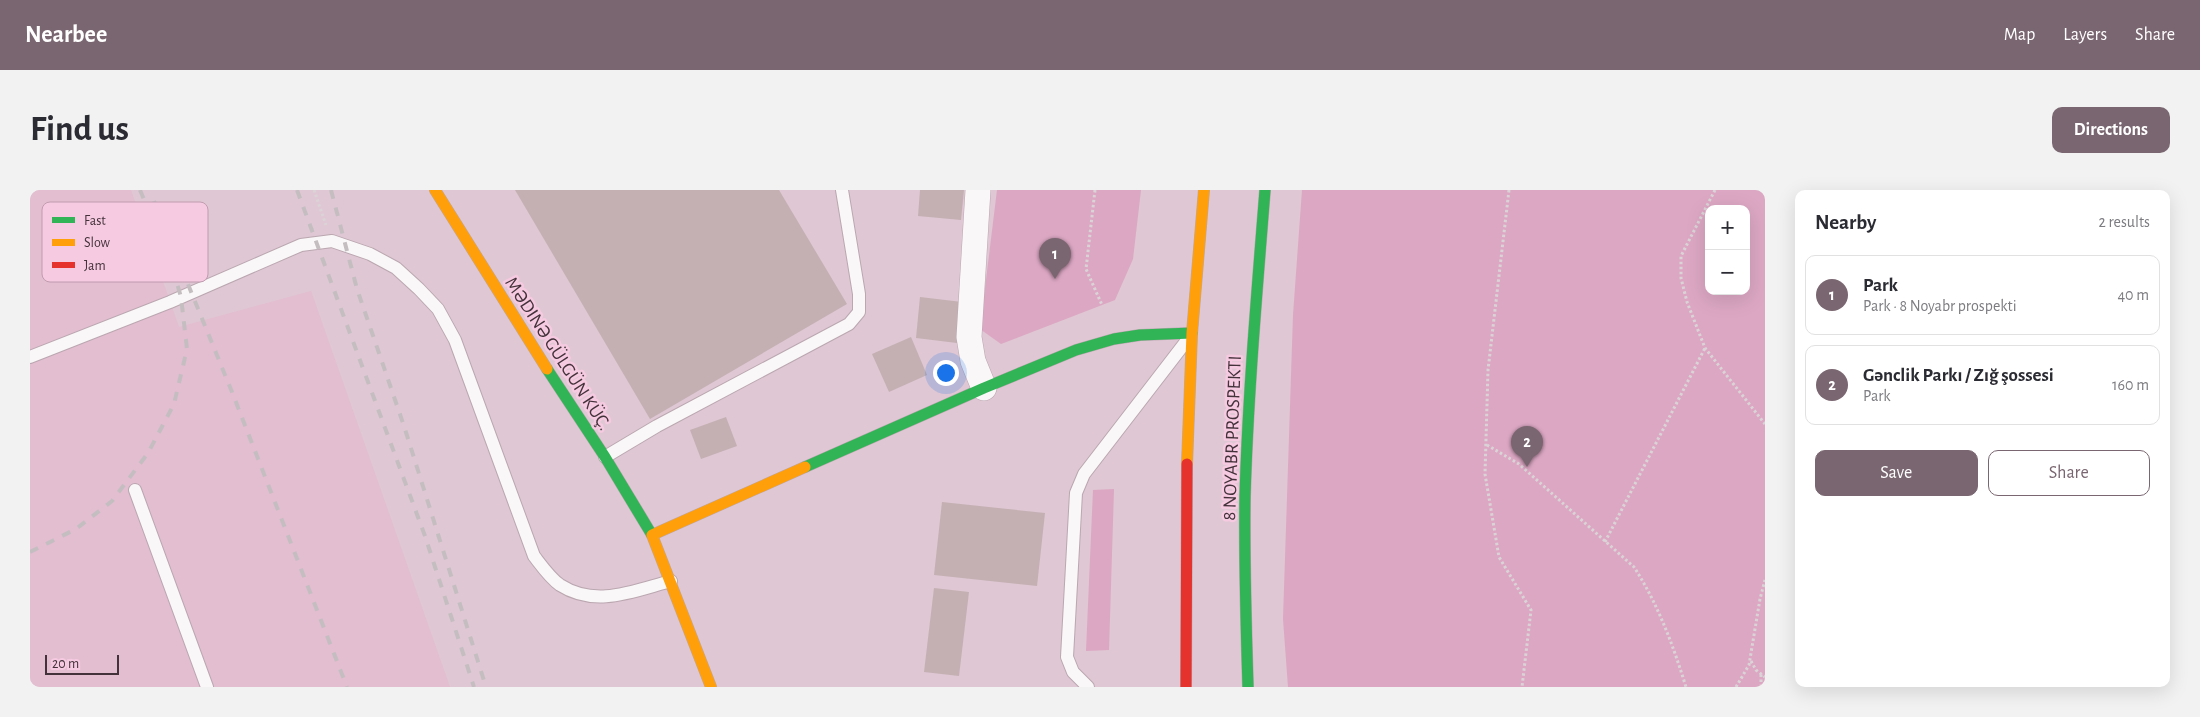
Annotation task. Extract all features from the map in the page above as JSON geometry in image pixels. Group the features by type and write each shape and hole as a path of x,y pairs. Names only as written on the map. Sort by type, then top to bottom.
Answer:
{"main road":[{"name":"MƏDINƏ GÜLGÜN KÜÇ.","path":"435,190 570,406 605,457 652,535 711,687"},
{"path":"1186,687 1186,462 1192,333 1204,190"},
{"name":"8 NOYABR PROSPEKTI","path":"1248,687 1246,471 1253,337 1266,190"},
{"path":"652,535 984,388 1076,350 1114,339 1140,335 1192,333"}],"street":[{"path":"978,190 969,337 973,361 984,388"}],"lane":[{"path":"605,457 657,426 849,324 859,312 859,294 842,190"},
{"path":"30,357 170,302 301,245 332,241 370,254 396,268 438,309 455,340 534,556 558,584 583,596 613,596 671,581"},
{"path":"1088,687 1073,672 1067,657 1076,493 1084,474 1192,333"},
{"path":"135,490 207,687"}],"path":[{"path":"314,190 332,241"},
{"path":"1096,190 1086,269 1102,305"},
{"path":"1509,190 1488,370 1485,474 1499,557 1531,610 1522,687"},
{"path":"1715,190 1681,256 1681,278 1687,302 1705,348 1765,424"},
{"path":"1605,542 1705,348"},
{"path":"1486,444 1519,464 1555,498 1581,518 1605,542 1634,566 1646,586 1670,636 1686,687"},
{"path":"1736,687 1749,666 1765,580"},
{"path":"1750,660 1765,677"},
{"path":"1760,687 1761,674"}],"shaded area":[{"path":"30,190 131,190 135,202 42,202 42,282 163,282 179,327 311,291 450,687 30,687"},
{"path":"997,190 1141,190 1133,259 1115,300 1001,344 980,329"},
{"path":"1302,190 1765,190 1765,687 1288,687 1283,619 1293,315"},
{"path":"1114,489 1109,650 1086,651 1093,490"}],"building":[{"path":"515,190 779,190 847,304 650,419"},
{"path":"920,190 964,190 961,220 918,216"},
{"path":"920,297 962,302 957,343 916,338"},
{"path":"911,337 927,375 889,392 872,354"},
{"path":"726,417 737,446 701,459 690,430"},
{"path":"942,502 1045,513 1037,586 934,575"},
{"path":"934,588 969,592 959,676 924,672"}],"railway":[{"path":"140,190 145,202"},
{"path":"297,190 425,536 474,687"},
{"path":"331,190 357,289 404,426 486,687"},
{"path":"30,552 76,529 112,501 148,453 174,404 187,349 181,297 177,282"},
{"path":"187,282 347,687"}],"traffic: fast":[{"path":"1248,687 1245,568 1246,458 1265,190"},
{"path":"805,467 984,388 1076,350 1114,339 1140,335 1192,333"},
{"path":"547,369 605,457 652,535"}],"traffic: slow":[{"path":"435,190 547,369"},
{"path":"1187,464 1192,333 1204,190"},
{"path":"711,687 652,535 805,467"}],"traffic: jam":[{"path":"1186,687 1187,464"}],"place":[{"name":"Park","path":"1055,279"},
{"name":"Gənclik Parkı / Zığ şossesi","path":"1527,467"}]}
